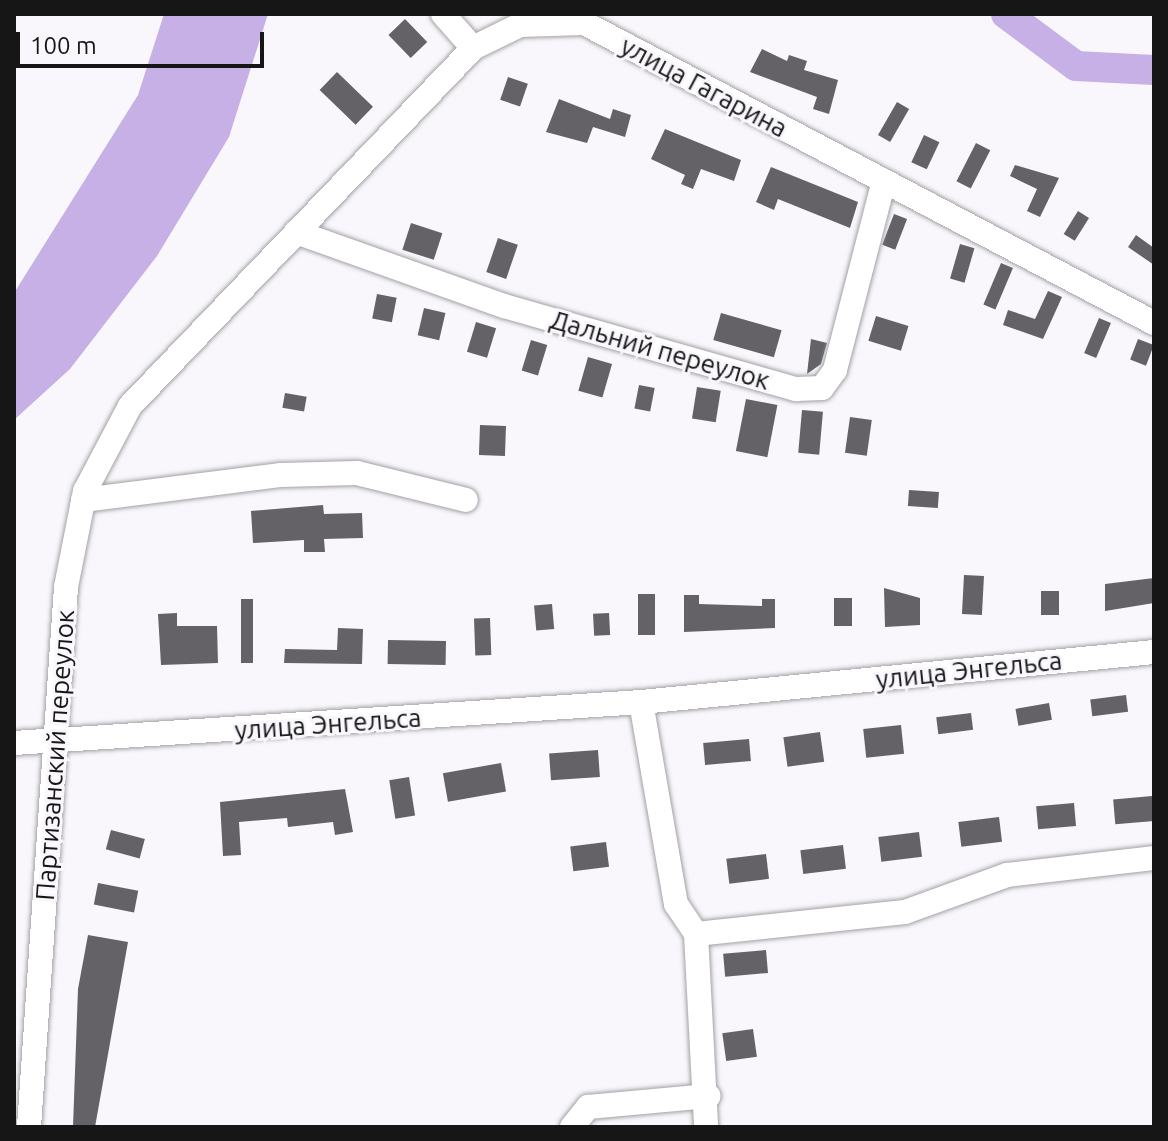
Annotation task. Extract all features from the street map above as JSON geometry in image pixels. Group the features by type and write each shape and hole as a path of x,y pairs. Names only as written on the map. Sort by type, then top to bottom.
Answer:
{"street":[{"path":"443,14 473,48"},
{"name":"улица Гагарина","path":"84,495 130,406 473,48 531,19 584,23 883,184 1154,323"},
{"name":"Дальний переулок","path":"296,232 504,306 796,389 822,388 835,370 883,184"},
{"path":"84,495 281,475 357,473 466,500"},
{"name":"Партизанский переулок","path":"29,1127 26,1021 57,742 66,587 84,495"},
{"name":"улица Энгельса","path":"14,743 641,702 1154,652"},
{"path":"641,702 676,904 696,934 709,1096 706,1127"},
{"path":"696,934 905,912 1007,875 1154,858"},
{"path":"572,1127 588,1107 709,1096"}],"shaded area":[{"path":"164,14 268,14 229,137 157,256 70,369 14,420 14,293 138,95"}],"building":[{"path":"405,19 427,42 411,58 388,35"},
{"path":"762,49 787,61 789,55 807,61 804,70 838,80 829,114 813,109 817,97 750,72"},
{"path":"337,72 373,107 356,125 320,90"},
{"path":"508,77 528,84 520,107 500,100"},
{"path":"559,99 610,119 613,109 631,115 625,137 593,127 587,143 546,132"},
{"path":"897,102 909,109 890,142 878,135"},
{"path":"665,129 741,160 734,181 701,169 693,189 681,184 685,175 651,159"},
{"path":"924,135 939,142 927,169 911,162"},
{"path":"976,143 990,150 971,189 956,181"},
{"path":"1015,165 1059,178 1040,217 1027,211 1037,189 1010,176"},
{"path":"771,167 858,202 850,228 778,199 774,210 756,202"},
{"path":"1078,211 1089,218 1075,241 1064,234"},
{"path":"894,214 907,219 895,250 882,245"},
{"path":"411,223 442,233 434,260 402,250"},
{"path":"1136,235 1154,248 1154,265 1128,247"},
{"path":"498,238 518,245 506,279 486,272"},
{"path":"960,244 974,248 964,283 950,279"},
{"path":"1001,263 1013,268 995,310 983,304"},
{"path":"1048,291 1062,297 1043,339 1003,325 1008,310 1035,319"},
{"path":"377,294 397,298 392,322 372,319"},
{"path":"424,308 445,313 439,340 418,335"},
{"path":"721,313 782,330 774,357 713,340"},
{"path":"876,316 909,326 901,351 868,341"},
{"path":"1099,318 1111,323 1096,358 1084,353"},
{"path":"476,322 496,328 487,358 467,352"},
{"path":"811,339 827,343 821,364 807,374"},
{"path":"1138,339 1154,345 1146,366 1130,360"},
{"path":"531,340 547,345 538,376 522,371"},
{"path":"588,357 612,364 602,398 578,391"},
{"path":"639,385 655,388 650,412 634,409"},
{"path":"697,387 721,391 716,422 692,419"},
{"path":"285,393 307,397 304,412 282,408"},
{"path":"746,399 777,405 767,457 736,451"},
{"path":"802,410 823,412 819,455 798,453"},
{"path":"850,417 872,420 867,456 845,453"},
{"path":"480,425 506,426 505,456 479,455"},
{"path":"909,490 939,492 938,508 908,506"},
{"path":"323,505 324,514 362,513 363,538 324,539 325,552 304,552 304,540 253,543 251,511"},
{"path":"964,575 984,576 982,615 962,614"},
{"path":"1154,578 1154,603 1105,611 1105,584"},
{"path":"884,588 920,598 920,625 885,627"},
{"path":"1041,591 1059,591 1059,615 1041,615"},
{"path":"638,594 655,594 655,635 638,635"},
{"path":"684,595 699,595 699,604 762,606 762,599 775,599 775,628 684,632"},
{"path":"834,598 852,598 852,626 834,626"},
{"path":"241,599 253,599 253,663 241,663"},
{"path":"552,604 554,629 536,630 534,606"},
{"path":"177,613 177,626 217,626 218,663 161,665 158,614"},
{"path":"609,613 610,635 594,636 593,614"},
{"path":"490,618 491,655 475,656 474,619"},
{"path":"338,628 363,629 362,664 284,663 285,649 337,650"},
{"path":"388,640 446,641 446,665 388,664"},
{"path":"1126,695 1128,712 1092,716 1090,699"},
{"path":"1049,703 1052,720 1018,726 1016,709"},
{"path":"971,713 973,730 938,734 936,717"},
{"path":"901,725 904,754 866,758 863,729"},
{"path":"820,732 824,762 788,767 783,737"},
{"path":"749,739 751,761 705,765 703,743"},
{"path":"598,750 600,777 551,780 549,753"},
{"path":"501,763 506,792 448,802 443,773"},
{"path":"409,777 415,816 395,819 389,780"},
{"path":"345,789 353,832 335,835 333,822 288,827 287,818 239,822 241,855 223,856 220,802"},
{"path":"1152,796 1154,821 1115,824 1113,799"},
{"path":"1074,803 1076,826 1038,829 1036,806"},
{"path":"999,817 1002,842 961,847 958,822"},
{"path":"111,830 145,839 140,858 106,849"},
{"path":"919,832 922,857 881,862 878,837"},
{"path":"606,842 609,867 573,871 570,846"},
{"path":"843,845 846,869 803,874 800,850"},
{"path":"766,854 769,879 729,884 726,859"},
{"path":"98,883 138,891 134,912 94,905"},
{"path":"88,935 128,942 95,1127 73,1127 78,989"},
{"path":"766,950 768,973 725,977 723,954"},
{"path":"753,1029 757,1057 726,1061 722,1033"}],"waterway":[{"path":"1006,14 1076,66 1154,70"}]}
